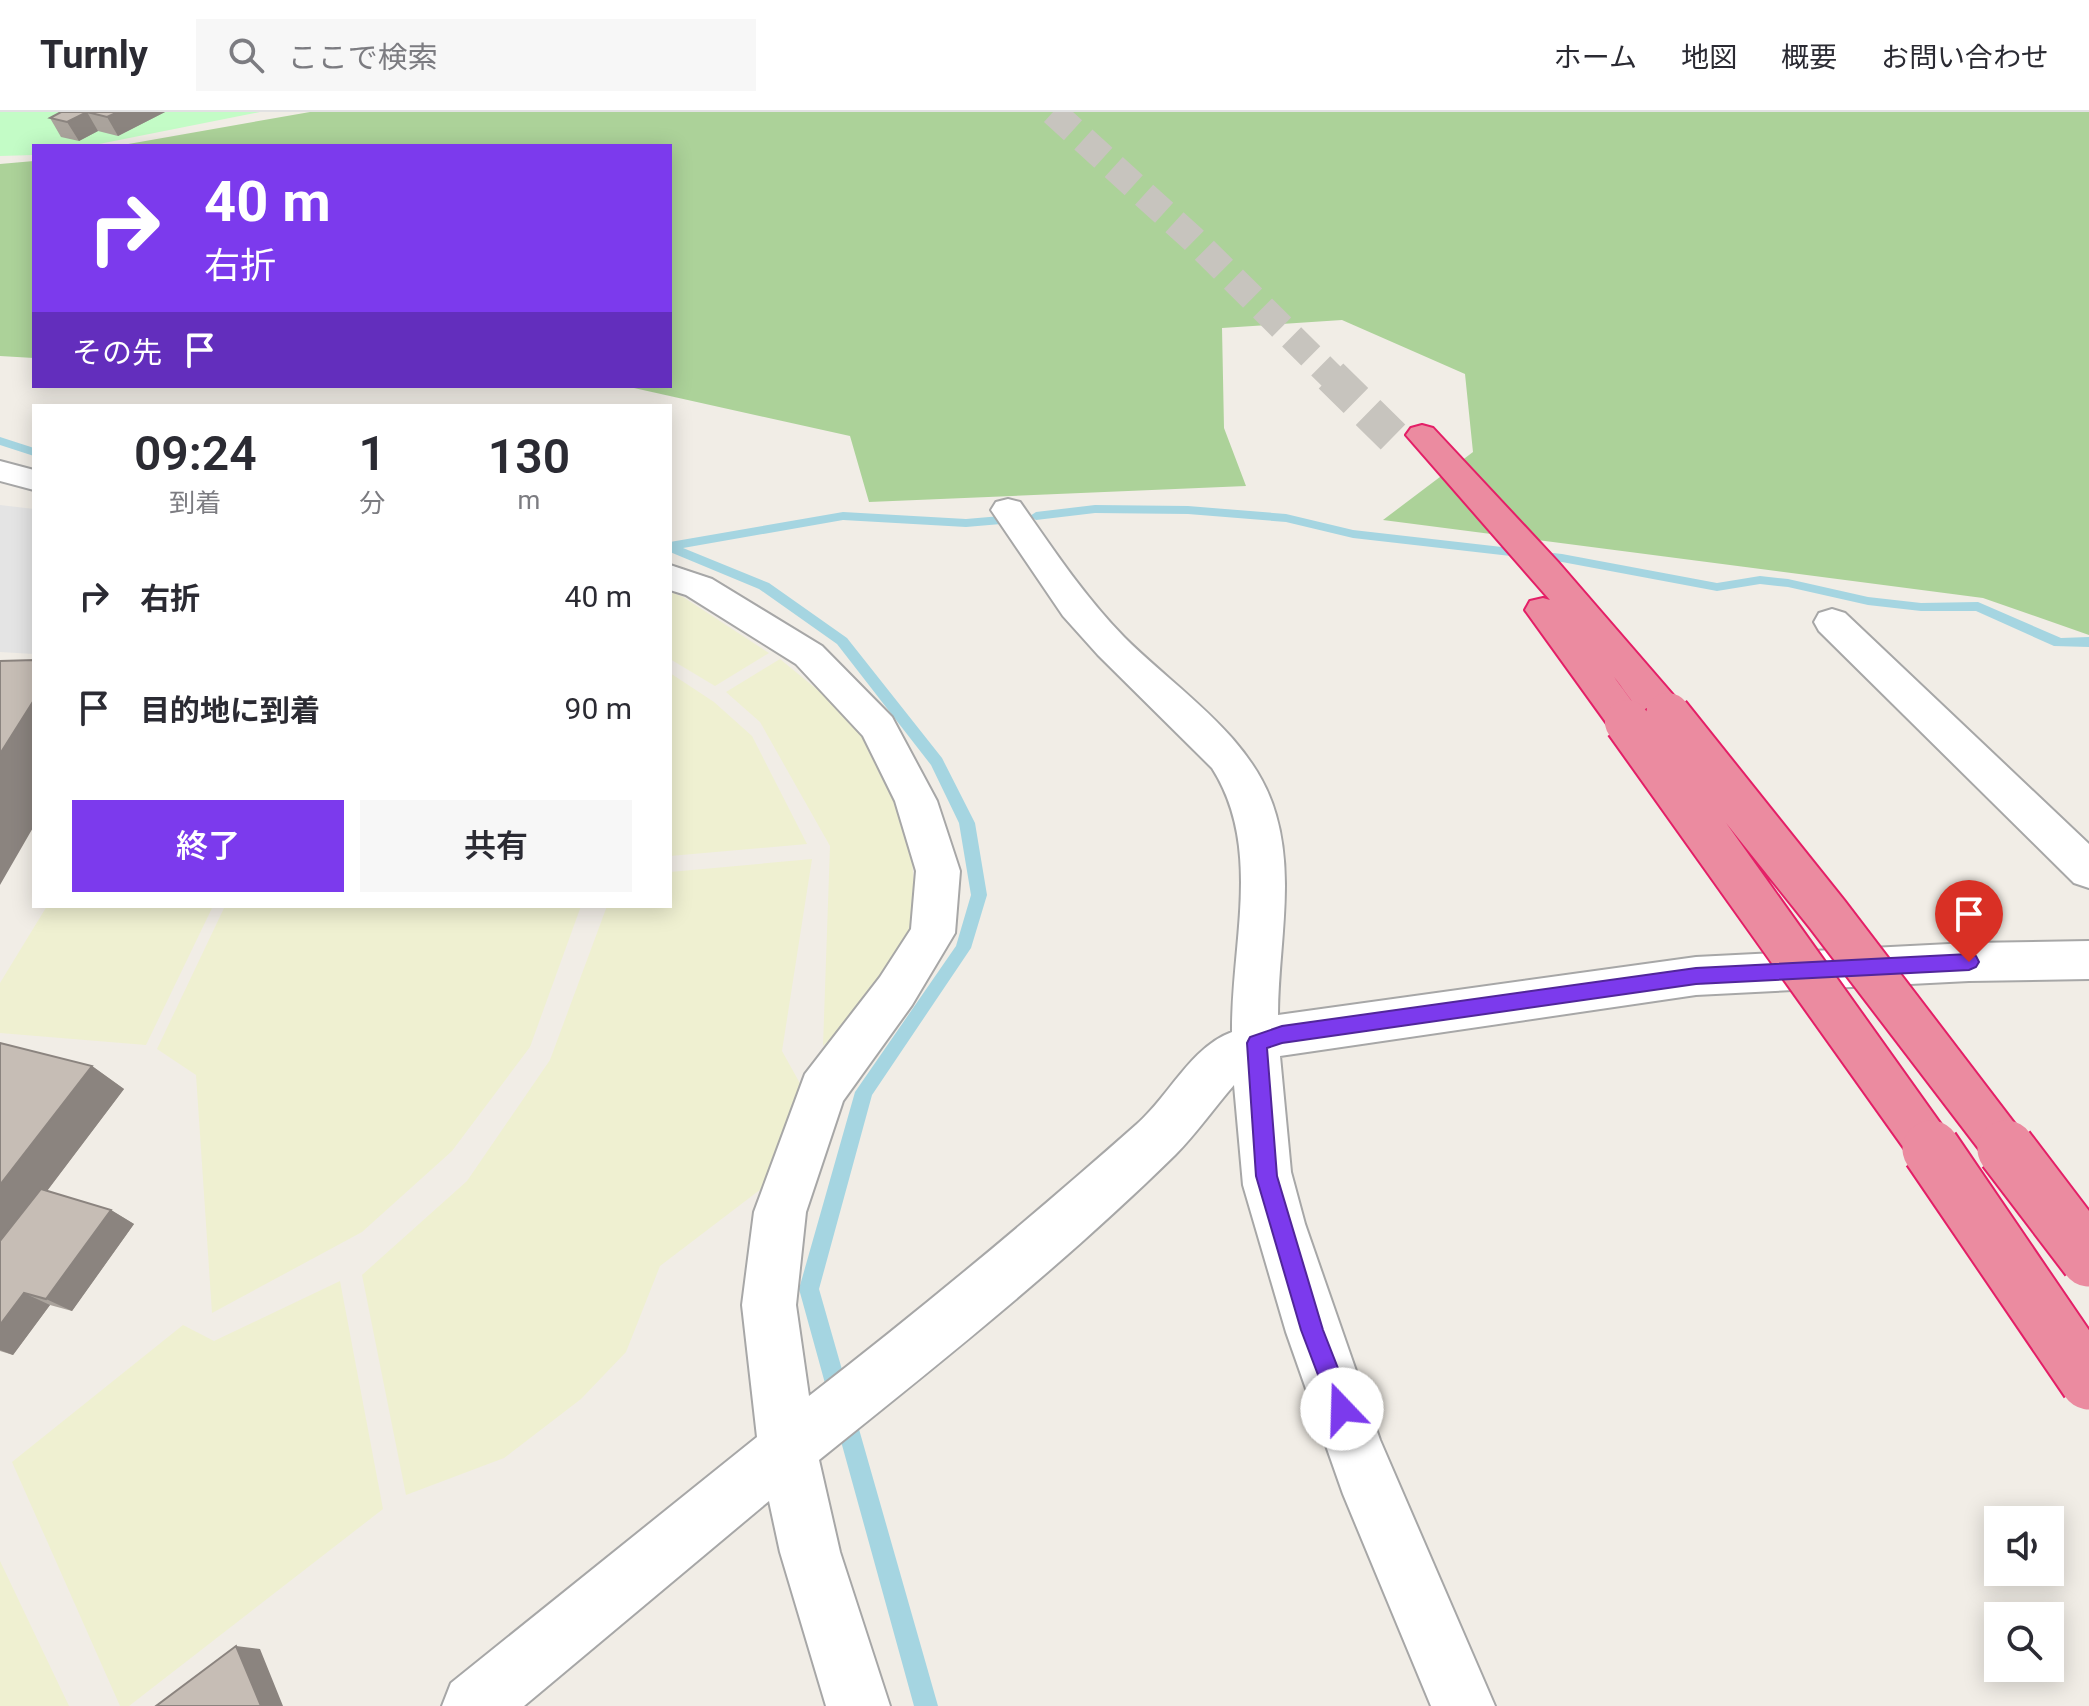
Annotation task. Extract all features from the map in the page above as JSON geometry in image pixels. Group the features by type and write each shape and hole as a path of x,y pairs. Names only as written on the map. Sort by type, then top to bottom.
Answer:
{"highway":[{"path":"1410,438 1471,505 1556,626 1646,718 1827,914 2089,1258"},
{"path":"1646,718 1925,1140 2089,1381"}],"street":[{"path":"1008,510 1076,607 1243,777 1256,809 1263,847 1263,918 1255,1001 1266,1176 1312,1330 1392,1542 1463,1706"},
{"path":"672,578 699,587 809,655 878,727 916,801 938,871 933,933 896,991 822,1090 780,1212 769,1305 787,1449 810,1552 858,1706"},
{"path":"1832,622 2089,871"},
{"path":"474,1706 892,1366 1159,1137 1231,1053 1282,1034 1696,976 1969,962 2089,960"}],"green space":[{"path":"0,112 260,112 99,144 32,144 32,155 0,156"},
{"path":"310,112 2089,112 2089,635 1983,598 1383,520 1473,452 1465,374 1342,320 1222,328 1224,428 1246,486 869,502 850,436 634,388 672,388 672,144 128,144"},
{"path":"32,161 32,358 0,356 0,164"},
{"path":"672,593 769,653 715,686 672,660"},
{"path":"780,659 836,705 881,759 911,846 917,926 890,982 823,1046 830,846 760,722 726,692"},
{"path":"672,674 714,702 752,736 807,844 672,856"},
{"path":"812,859 782,1051 802,1087 769,1183 660,1266 626,1352 581,1399 504,1458 406,1495 362,1275 467,1181 550,1060 606,908 672,908 672,872"},
{"path":"46,908 212,908 146,1045 0,1033 0,983"},
{"path":"224,908 580,908 530,1047 452,1151 362,1232 212,1313 196,1075 157,1049"},
{"path":"340,1281 383,1509 129,1706 120,1706 12,1462 183,1325 214,1341"},
{"path":"0,1561 69,1706 0,1706"}],"shaded area":[{"path":"0,505 32,509 32,654 0,652"}],"building":[{"path":"61,112 87,112 67,122 50,118"},
{"path":"87,112 118,112 107,117"},
{"path":"32,660 32,703 0,754 0,661"},
{"path":"0,1043 92,1066 0,1185"},
{"path":"41,1189 111,1210 46,1299 24,1293 0,1325 0,1241"},
{"path":"236,1646 261,1706 156,1706"}],"waterway":[{"path":"0,441 32,451"},
{"path":"1036,516 1095,509 1188,510 1286,518 1353,534 1562,558 1717,587 1760,580 1868,601 1921,607 1978,606 2059,643 2089,642"},
{"path":"672,546 843,516 966,523 1001,520"},
{"path":"672,548 764,586 842,641 937,762 967,823 979,895 963,948 864,1092 809,1289 926,1706"}],"tunnel":[{"path":"1053,112 1193,239 1333,378"},
{"path":"1331,376 1398,442"}],"route":[{"path":"1342,1409 1312,1330 1266,1176 1257,1043 1282,1034 1696,976 1969,962"}]}
